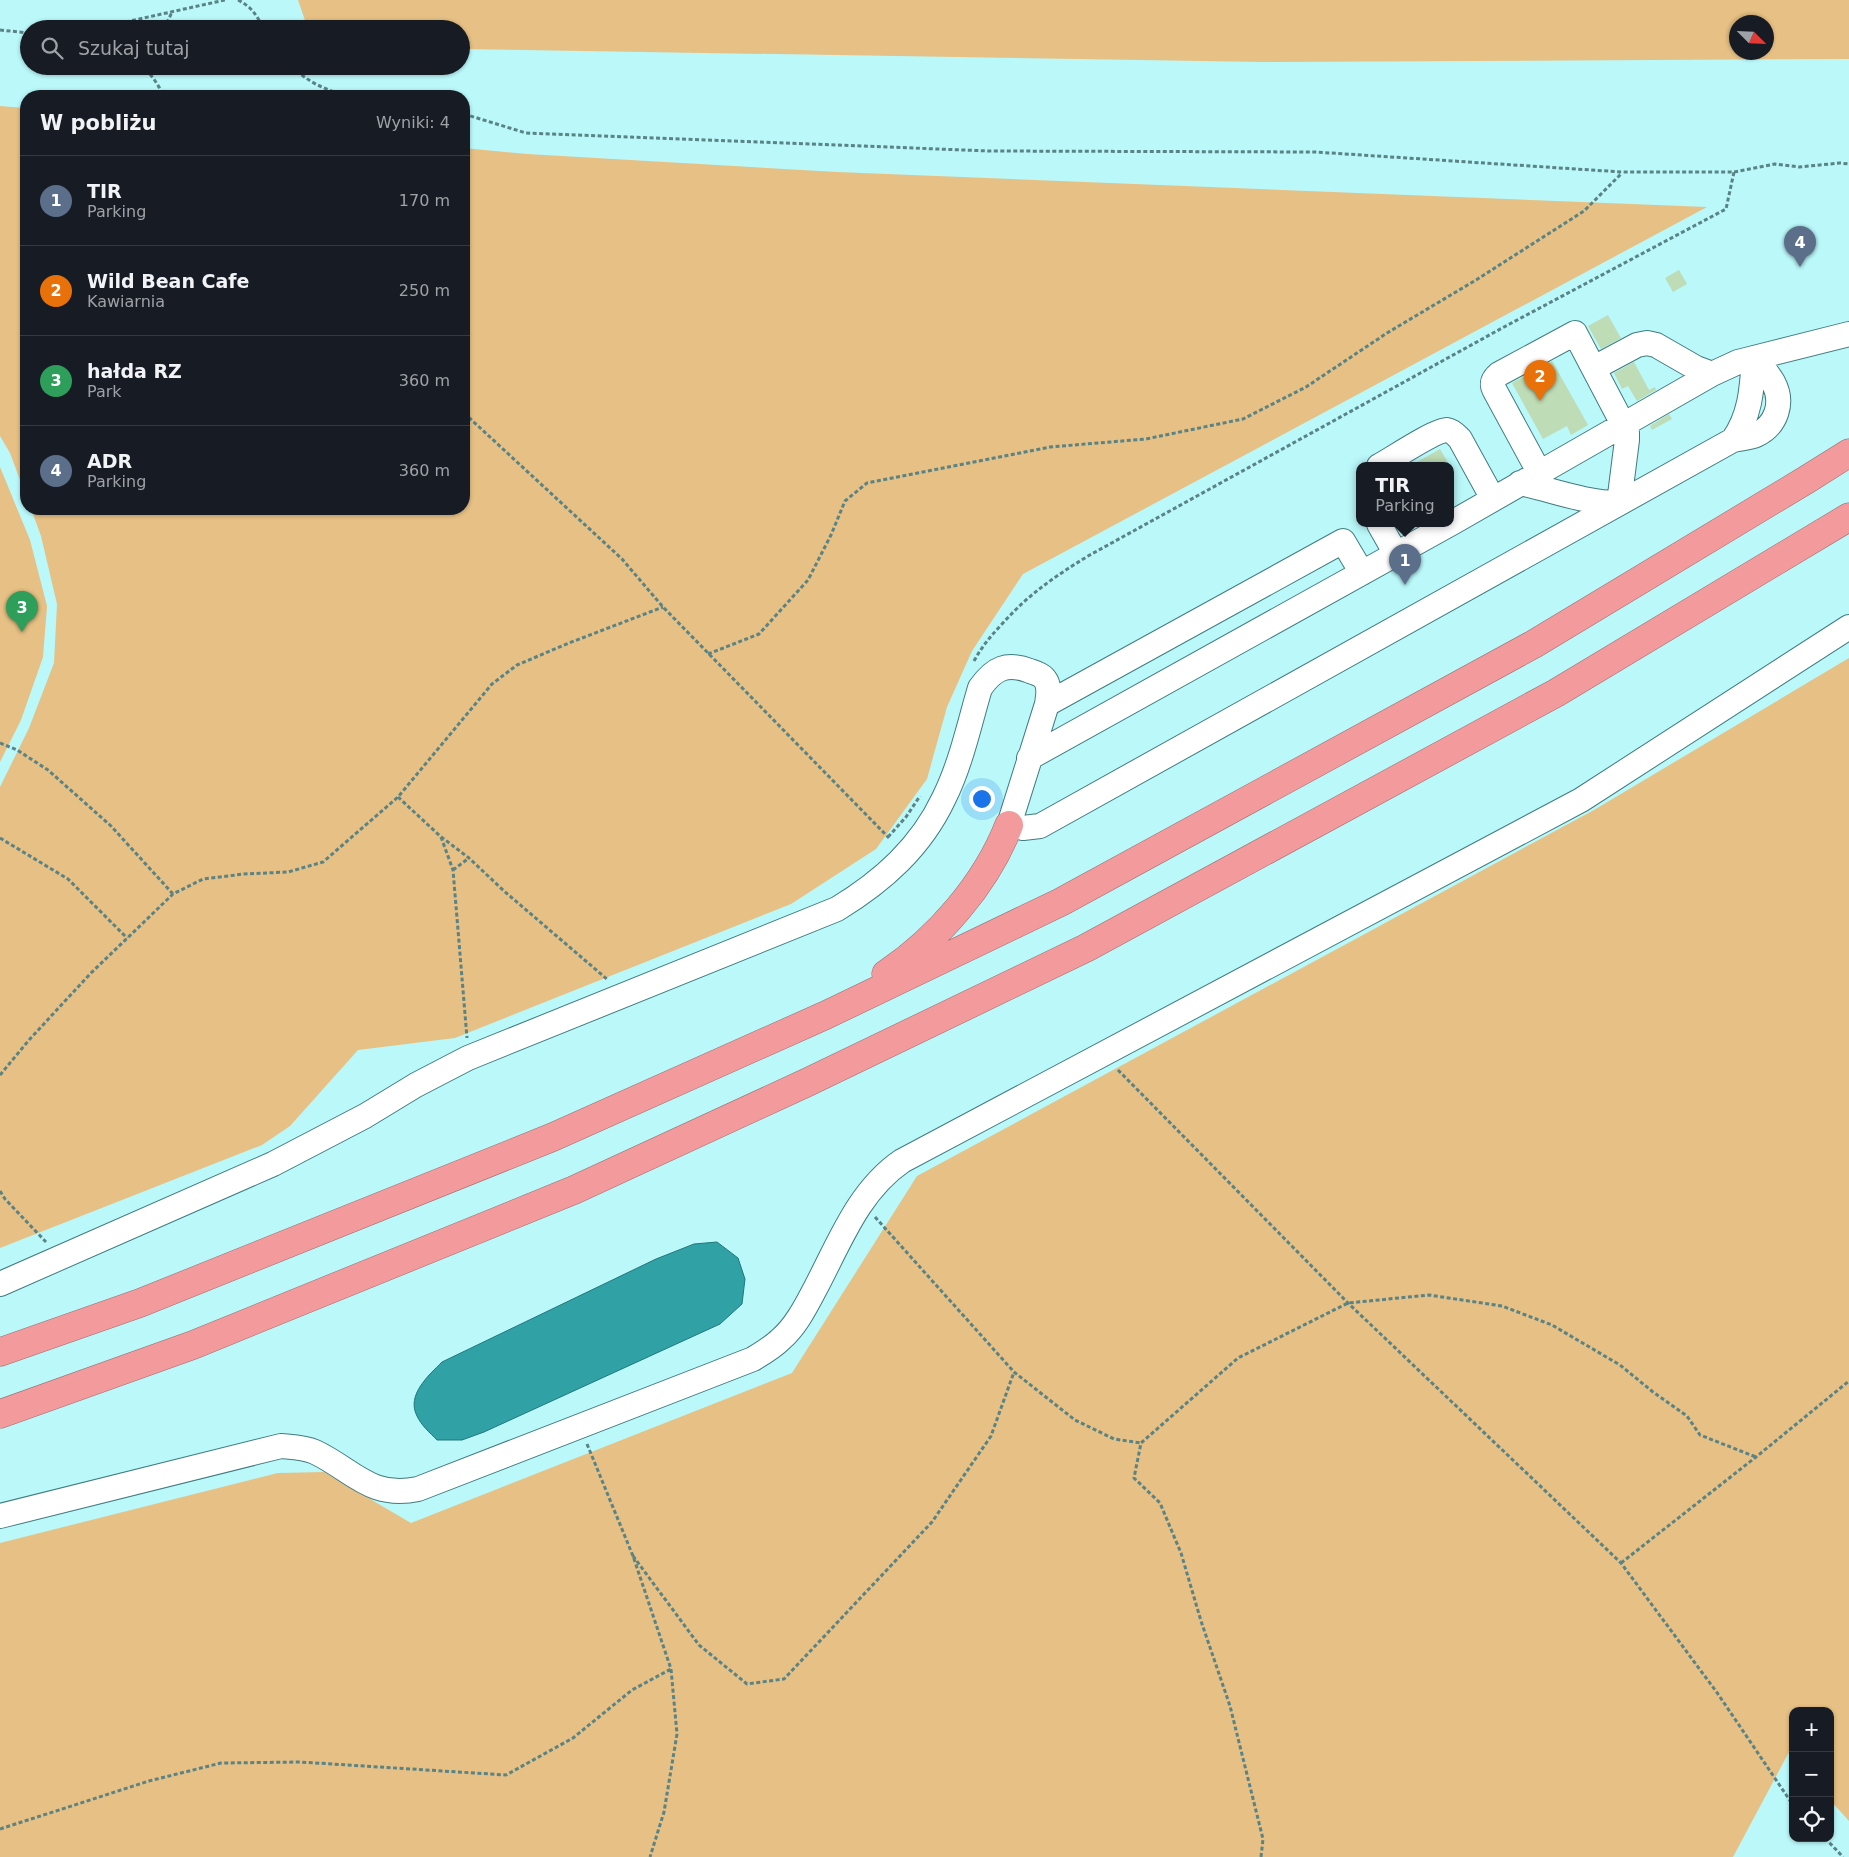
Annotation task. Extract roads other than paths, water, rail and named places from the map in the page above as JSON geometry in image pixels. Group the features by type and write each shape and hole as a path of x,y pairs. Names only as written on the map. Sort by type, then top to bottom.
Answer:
{"highway":[{"path":"0,1352 140,1303 554,1137 826,1015 1061,902 1534,644 1806,480 1849,452"},
{"path":"0,1414 193,1345 574,1190 808,1082 1086,948 1556,693 1849,517"},
{"path":"826,1015 892,970 945,921 981,880 994,858 1008,825"}],"lane":[{"path":"1575,333 1627,432 1619,504 1592,502 1542,487 1530,477 1492,386 1499,374 1575,333"},
{"path":"1454,522 1623,423 1712,374 1738,362 1849,334"},
{"path":"1594,368 1636,345 1647,343 1656,345 1696,368 1712,374"},
{"path":"0,1284 274,1164 365,1116 416,1085 468,1058 837,909 876,884 893,869 920,838 942,802 960,758 980,688 986,679 1002,668 1011,666 1040,674 1046,680 1049,690 1047,704 1008,825 1032,828 1047,822 1733,440 1748,437 1766,428 1778,408 1778,397 1772,381 1754,358"},
{"path":"1386,462 1438,432 1450,430 1460,439 1493,499"},
{"path":"1381,527 1396,554"},
{"path":"1029,758 1445,527"},
{"path":"1047,704 1343,541 1362,573"},
{"path":"0,1516 281,1446 293,1446 314,1452 371,1486 406,1492 430,1485 580,1428 753,1359 782,1338 802,1314 861,1202 875,1183 890,1169 1102,1054 1581,800 1849,627"}],"water":[{"path":"717,1242 738,1258 745,1279 742,1304 720,1324 484,1432 462,1440 437,1440 417,1416 414,1401 420,1386 442,1362 656,1259 694,1244"}],"place":[{"name":"ADR","path":"1800,267"},
{"name":"Wild Bean Cafe","path":"1540,401"},
{"name":"TIR","path":"1405,585"},
{"name":"hałda RZ","path":"22,632"}]}
